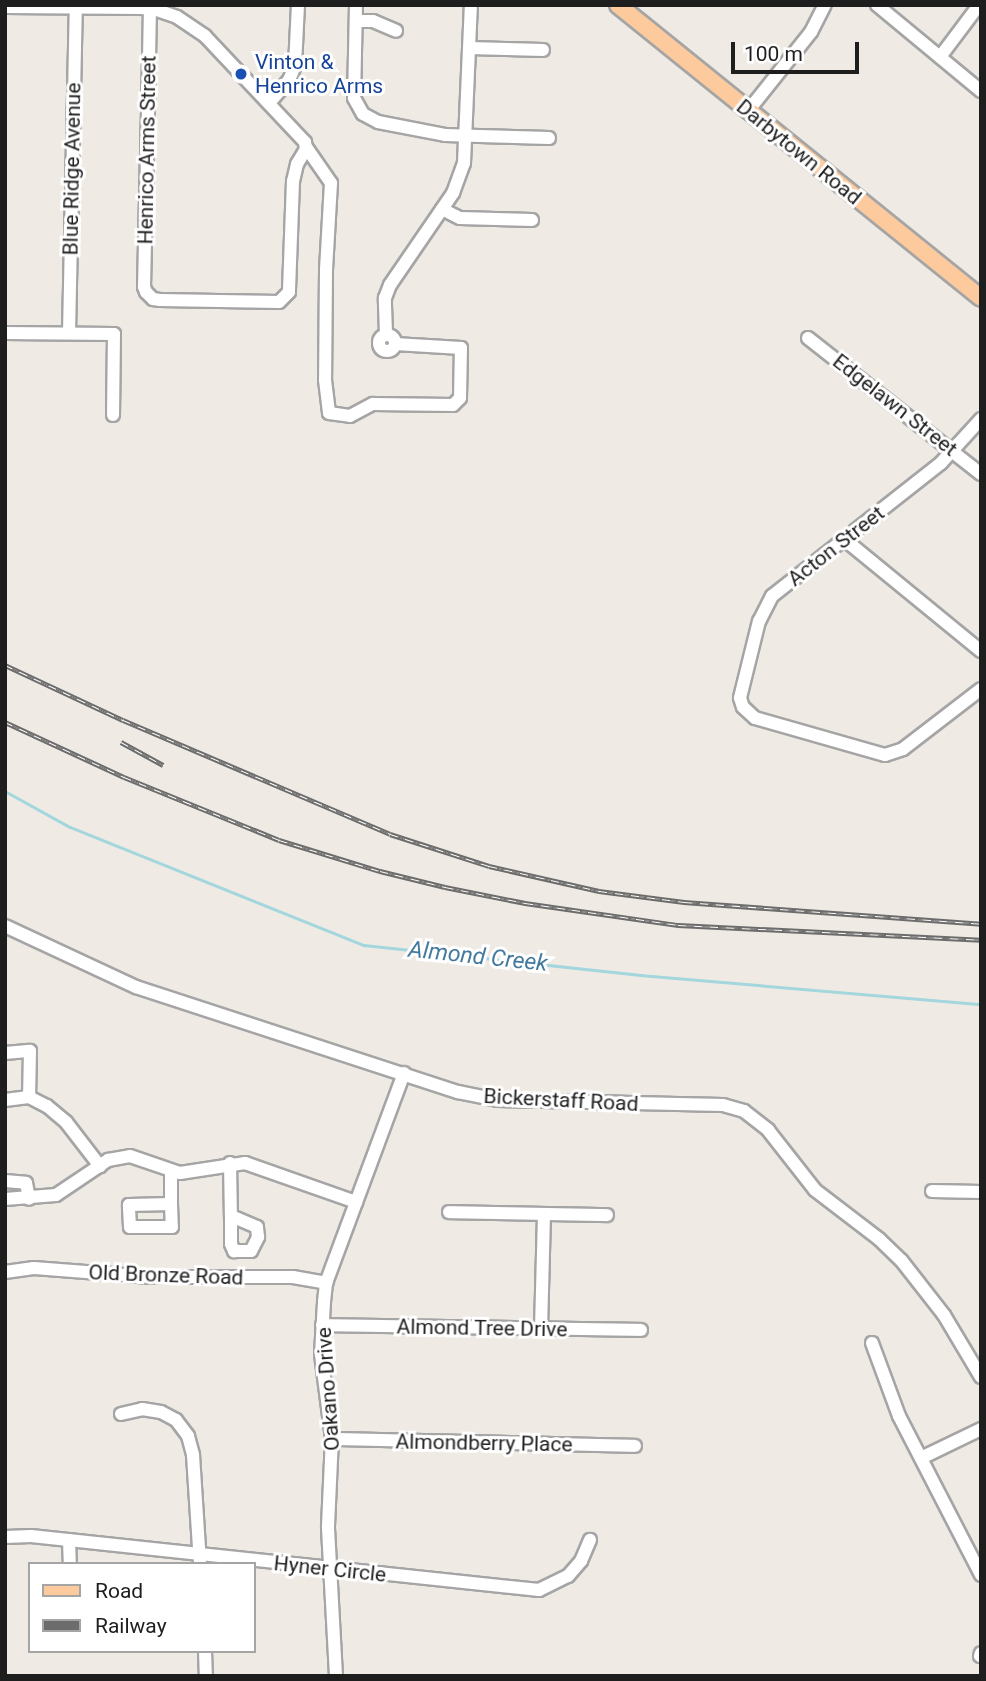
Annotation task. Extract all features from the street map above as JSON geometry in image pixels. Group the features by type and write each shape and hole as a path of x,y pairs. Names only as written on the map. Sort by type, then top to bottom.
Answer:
{"main road":[{"name":"Darbytown Road","path":"618,5 981,298"}],"street":[{"path":"269,103 289,80 295,66 298,5"},
{"path":"356,5 355,98 363,114 378,122 445,135 549,138"},
{"path":"5,7 150,7 177,17 198,31 269,103 306,147 331,183 326,285 326,380 329,413 350,416 373,404 453,405 460,397 461,348 395,344 389,351 380,349 378,340 386,334 385,298 390,285 400,267 418,247 459,180 467,136 471,5"},
{"path":"748,111 811,32 825,5"},
{"path":"877,5 981,90"},
{"path":"940,57 979,5"},
{"name":"Blue Ridge Avenue","path":"69,333 76,7"},
{"name":"Henrico Arms Street","path":"150,7 144,287 148,294 160,300 283,300 289,292 294,174 306,147"},
{"path":"356,21 373,21 397,31"},
{"path":"469,48 543,50"},
{"path":"442,209 460,218 532,220"},
{"path":"5,332 114,334 113,415"},
{"name":"Edgelawn Street","path":"808,338 981,474"},
{"name":"Acton Street","path":"981,419 953,451 785,584 767,603 753,643 741,702 755,718 885,755 903,749 981,688"},
{"path":"844,539 981,651"},
{"name":"Bickerstaff Road","path":"5,926 136,987 458,1091 499,1100 714,1105 744,1111 768,1130 815,1190 880,1239 901,1260 944,1315 981,1377"},
{"path":"5,1052 30,1051 29,1097"},
{"name":"Oakano Drive","path":"336,1676 328,1526 332,1439 322,1374 322,1325 326,1283 404,1073"},
{"path":"5,1100 29,1097 47,1106 65,1122 100,1166"},
{"path":"5,1199 46,1198 64,1192 100,1166 118,1157 130,1156 170,1171 189,1172 230,1163 254,1164 356,1202"},
{"path":"230,1163 231,1216"},
{"path":"170,1171 171,1205"},
{"path":"5,1181 26,1183 29,1199"},
{"path":"932,1191 981,1192"},
{"path":"449,1212 607,1215"},
{"path":"541,1329 544,1214"},
{"name":"Old Bronze Road","path":"5,1272 34,1268 151,1277 292,1277 326,1283"},
{"name":"Almond Tree Drive","path":"322,1325 641,1330"},
{"path":"872,1343 898,1416 981,1575"},
{"path":"121,1414 142,1409 161,1412 176,1420 188,1436 193,1455 200,1559"},
{"path":"921,1458 981,1429"},
{"name":"Almondberry Place","path":"332,1439 635,1446"},
{"name":"Hyner Circle","path":"5,1537 69,1540 239,1562"},
{"path":"69,1540 70,1562"},
{"name":"Hyner Circle","path":"256,1563 538,1590 554,1585 574,1570 590,1540"},
{"path":"205,1653 206,1676"}],"waterway":[{"name":"Almond Creek","path":"5,791 70,827 364,945 640,975 981,1004"}],"railway":[{"path":"5,665 123,720 390,834 489,866 599,891 684,902 981,924"},
{"path":"5,722 124,777 279,840 380,871 445,887 525,903 678,925 981,940"},
{"path":"121,742 163,765"}],"place":[{"name":"Vinton & Henrico Arms","path":"241,74"}]}
